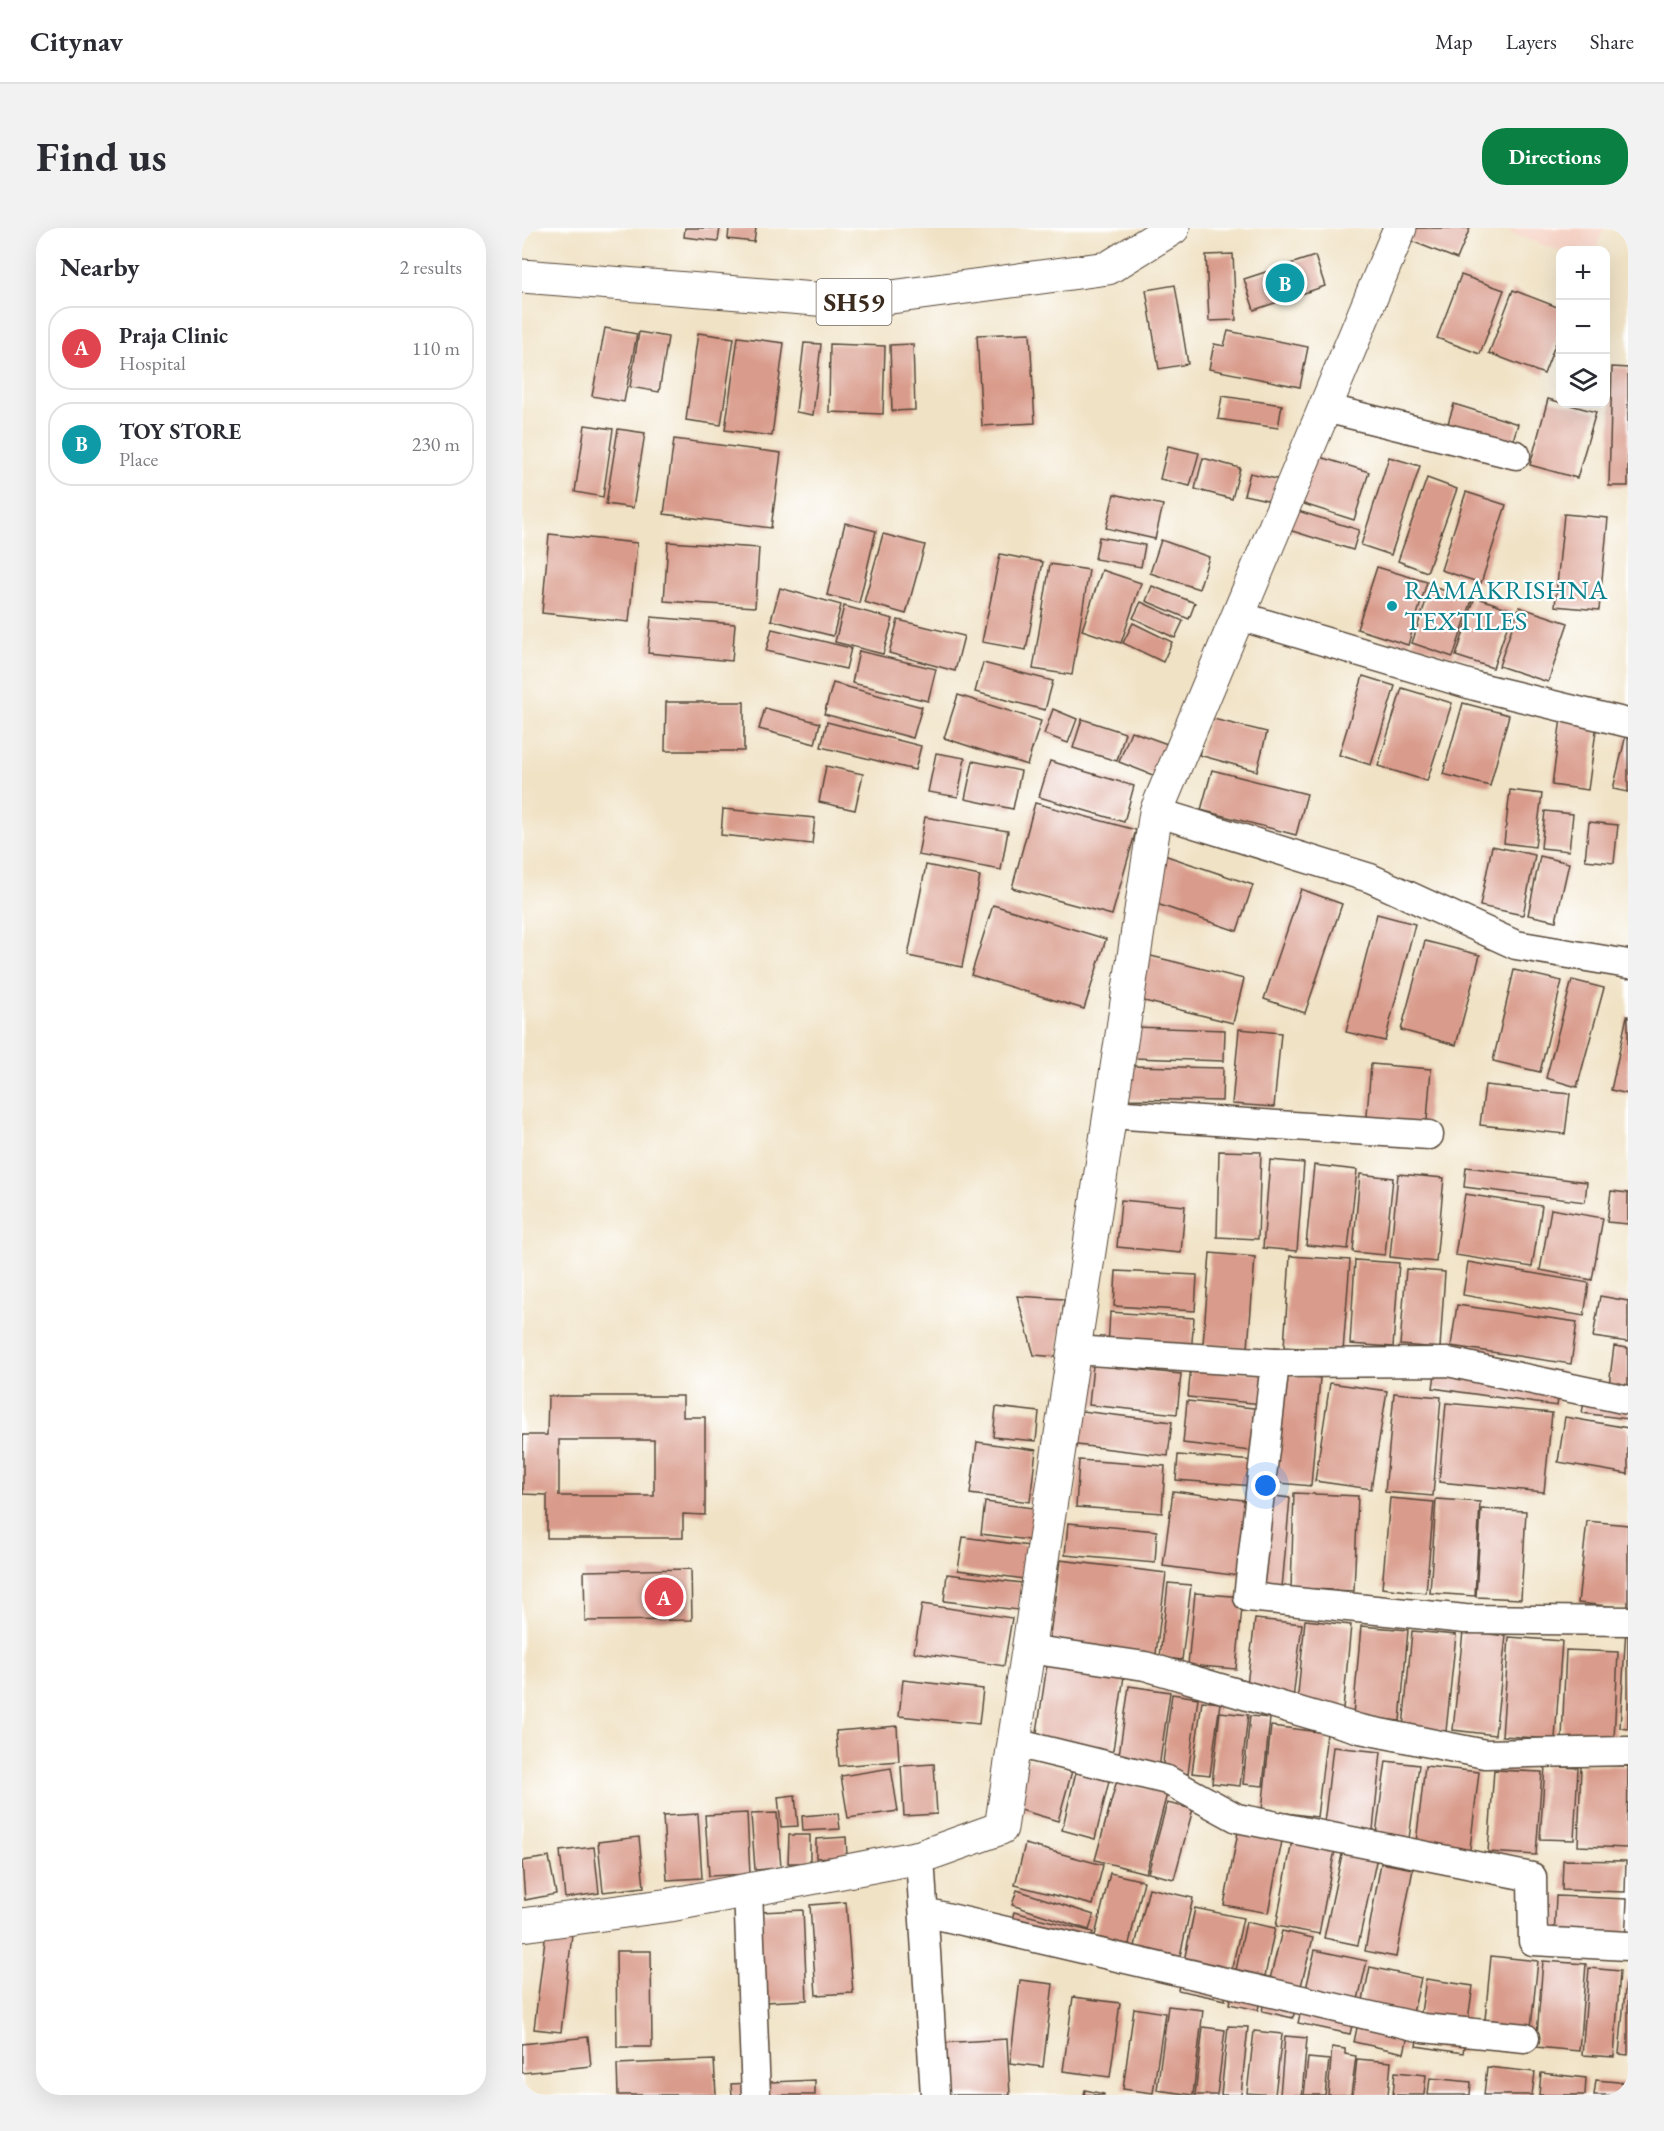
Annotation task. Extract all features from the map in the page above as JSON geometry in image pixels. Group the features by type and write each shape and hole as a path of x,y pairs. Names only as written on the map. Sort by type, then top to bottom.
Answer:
{"street":[{"name":"SH59","path":"522,276 854,302 1108,268 1173,228"},
{"path":"522,1924 670,1905 920,1857 1001,1828 1156,812 1400,228"},
{"path":"1325,408 1516,455"},
{"path":"1239,616 1475,686 1628,723"},
{"path":"1156,812 1370,878 1516,945 1628,964"},
{"path":"1110,1114 1429,1135"},
{"path":"1074,1350 1275,1363 1448,1362 1628,1400"},
{"path":"1275,1363 1248,1597 1465,1619 1628,1621"},
{"path":"1028,1649 1145,1666 1360,1729 1485,1754 1628,1751"},
{"path":"1015,1743 1167,1780 1237,1818 1532,1878 1533,1941 1628,1946"},
{"path":"920,1857 935,2095"},
{"path":"748,1890 756,2095"},
{"path":"924,1912 1424,2028 1525,2038"}],"shaded area":[{"path":"1512,228 1604,228 1597,246 1556,246 1556,250 1510,233"}],"building":[{"path":"685,228 720,228 718,241 684,237"},
{"path":"729,228 756,228 754,242 728,239"},
{"path":"1393,228 1470,228 1457,259 1391,233"},
{"path":"1233,254 1236,320 1209,321 1206,255"},
{"path":"1315,256 1325,286 1254,310 1244,279"},
{"path":"1461,275 1504,290 1480,354 1437,338"},
{"path":"1175,285 1188,364 1159,369 1146,290"},
{"path":"1513,290 1556,306 1556,342 1544,374 1489,353"},
{"path":"605,328 637,334 624,402 592,396"},
{"path":"1228,331 1308,347 1300,387 1209,369 1214,344 1224,346"},
{"path":"639,332 668,337 659,392 630,387"},
{"path":"698,333 734,338 721,425 686,420"},
{"path":"1030,333 1035,423 982,426 977,335"},
{"path":"738,337 784,343 772,436 725,430"},
{"path":"804,343 821,344 813,415 796,412"},
{"path":"830,344 885,346 883,414 829,412"},
{"path":"913,344 915,410 892,411 890,345"},
{"path":"1612,367 1628,368 1628,486 1609,486"},
{"path":"1222,396 1282,405 1278,428 1218,419"},
{"path":"1548,399 1556,401 1556,408 1581,408 1596,412 1577,478 1530,465"},
{"path":"1454,404 1518,424 1505,466 1441,446"},
{"path":"585,425 613,429 603,497 575,492"},
{"path":"618,429 645,433 633,508 606,504"},
{"path":"674,439 781,453 771,528 664,514"},
{"path":"1168,446 1199,453 1190,486 1160,479"},
{"path":"1297,450 1369,472 1354,520 1282,497"},
{"path":"1389,457 1420,466 1391,555 1361,545"},
{"path":"1203,458 1240,468 1232,499 1195,489"},
{"path":"1250,473 1277,479 1272,501 1244,495"},
{"path":"1427,478 1457,489 1427,572 1398,561"},
{"path":"1466,492 1506,505 1481,583 1441,570"},
{"path":"1114,494 1163,505 1155,539 1106,528"},
{"path":"1279,505 1359,530 1353,550 1273,525"},
{"path":"1564,514 1608,518 1599,610 1555,606"},
{"path":"845,523 876,531 859,603 827,595"},
{"path":"549,534 637,543 629,622 542,613"},
{"path":"883,534 925,545 906,614 864,602"},
{"path":"1099,537 1145,545 1141,567 1095,559"},
{"path":"1161,540 1209,557 1199,589 1150,573"},
{"path":"668,542 759,548 755,607 664,601"},
{"path":"1000,554 1043,562 1026,650 982,642"},
{"path":"1050,564 1089,570 1072,675 1033,669"},
{"name":"RAMAKRISHNA TEXTILES","path":"1377,567 1427,582 1408,645 1357,629"},
{"path":"1102,570 1141,583 1121,643 1082,630"},
{"path":"1152,586 1195,603 1189,619 1146,601"},
{"path":"1431,586 1472,600 1453,657 1412,643"},
{"path":"780,588 841,605 833,636 771,620"},
{"path":"1475,597 1513,610 1493,668 1456,656"},
{"path":"1141,602 1183,621 1175,638 1133,618"},
{"path":"844,606 893,619 883,654 835,642"},
{"path":"1519,607 1568,623 1548,682 1499,666"},
{"path":"651,617 735,624 732,661 648,653"},
{"path":"898,620 964,636 955,671 889,653"},
{"path":"1133,623 1172,642 1163,662 1123,643"},
{"path":"772,629 851,648 846,669 766,651"},
{"path":"859,651 936,669 928,701 852,683"},
{"path":"983,663 1053,681 1045,710 975,692"},
{"path":"1363,676 1395,686 1371,765 1339,755"},
{"path":"833,683 922,707 913,738 824,714"},
{"path":"1402,688 1452,703 1427,781 1378,766"},
{"path":"958,695 1041,721 1027,765 944,738"},
{"path":"666,702 744,702 744,751 665,751"},
{"path":"1463,703 1509,715 1490,786 1443,774"},
{"path":"765,708 820,723 815,744 759,729"},
{"path":"1053,709 1077,719 1068,743 1044,734"},
{"path":"1209,718 1267,732 1257,771 1199,755"},
{"path":"1561,718 1597,723 1588,790 1552,785"},
{"path":"1082,719 1125,733 1117,761 1073,748"},
{"path":"827,722 921,746 915,770 821,747"},
{"path":"1131,731 1170,745 1158,777 1119,762"},
{"path":"1626,735 1628,735 1628,792 1613,789"},
{"path":"936,753 965,758 958,797 928,792"},
{"path":"973,761 1021,771 1013,809 965,799"},
{"path":"1050,761 1134,786 1124,822 1039,797"},
{"path":"826,766 863,774 855,810 819,802"},
{"path":"1212,770 1307,794 1296,835 1201,810"},
{"path":"1510,790 1542,794 1535,847 1504,843"},
{"path":"1035,803 1136,830 1112,915 1012,888"},
{"path":"723,809 815,818 812,844 721,835"},
{"path":"1545,811 1573,814 1569,851 1541,848"},
{"path":"925,817 1008,831 1001,870 918,855"},
{"path":"1589,822 1618,825 1614,863 1585,860"},
{"path":"1492,846 1535,855 1523,915 1480,906"},
{"path":"1164,855 1253,885 1237,931 1148,901"},
{"path":"1540,856 1569,863 1556,921 1528,915"},
{"path":"926,865 980,876 962,967 908,956"},
{"path":"1301,889 1342,904 1305,1013 1264,999"},
{"path":"993,905 1106,939 1084,1009 971,975"},
{"path":"1377,914 1415,924 1385,1041 1346,1032"},
{"path":"1425,941 1480,955 1456,1045 1401,1030"},
{"path":"1139,953 1244,979 1233,1023 1128,997"},
{"path":"1514,970 1562,981 1540,1072 1493,1061"},
{"path":"1572,980 1604,988 1577,1087 1546,1078"},
{"path":"1628,1016 1628,1094 1611,1090"},
{"path":"1134,1027 1225,1030 1224,1061 1133,1058"},
{"path":"1239,1029 1281,1033 1274,1107 1232,1104"},
{"path":"1371,1064 1431,1069 1425,1145 1365,1141"},
{"path":"1130,1066 1223,1068 1222,1101 1129,1099"},
{"path":"1485,1085 1570,1094 1565,1134 1480,1125"},
{"path":"1219,1151 1261,1152 1258,1239 1217,1237"},
{"path":"1270,1160 1304,1163 1297,1251 1263,1248"},
{"path":"1314,1165 1357,1170 1348,1249 1306,1245"},
{"path":"1466,1167 1587,1182 1585,1202 1464,1187"},
{"path":"1360,1174 1393,1178 1385,1255 1353,1252"},
{"path":"1398,1174 1444,1178 1436,1262 1390,1257"},
{"path":"1611,1191 1628,1193 1628,1224 1607,1222"},
{"path":"1465,1194 1542,1206 1532,1267 1455,1255"},
{"path":"1121,1200 1185,1206 1181,1253 1117,1247"},
{"path":"1551,1209 1603,1218 1592,1280 1540,1270"},
{"path":"1210,1253 1255,1257 1248,1348 1203,1344"},
{"path":"1290,1256 1350,1260 1343,1351 1284,1347"},
{"path":"1355,1260 1399,1263 1393,1347 1350,1344"},
{"path":"1468,1262 1589,1283 1584,1316 1463,1295"},
{"path":"1406,1269 1445,1272 1440,1348 1400,1345"},
{"path":"1116,1271 1197,1275 1195,1311 1114,1306"},
{"path":"1017,1296 1064,1299 1058,1357 1034,1355"},
{"path":"1600,1296 1628,1301 1628,1342 1593,1337"},
{"path":"1457,1305 1577,1322 1571,1364 1451,1346"},
{"path":"1110,1312 1194,1318 1191,1353 1108,1347"},
{"path":"1614,1346 1628,1348 1628,1388 1609,1385"},
{"path":"1438,1353 1562,1371 1557,1406 1433,1388"},
{"path":"1093,1365 1181,1374 1177,1414 1089,1405"},
{"path":"1191,1366 1266,1374 1263,1404 1188,1397"},
{"path":"1279,1374 1320,1378 1311,1486 1270,1482"},
{"path":"1330,1383 1387,1391 1371,1489 1315,1481"},
{"path":"1586,1390 1628,1395 1628,1419 1582,1413"},
{"path":"1394,1393 1441,1397 1433,1496 1385,1492"},
{"path":"548,1396 683,1396 683,1417 705,1417 705,1515 683,1514 683,1538 547,1538 547,1495 523,1494 523,1435 547,1435","holes":["559,1440 654,1440 654,1496 559,1496"]},
{"path":"1187,1401 1263,1409 1259,1452 1183,1443"},
{"path":"1446,1403 1552,1413 1544,1492 1439,1482"},
{"path":"996,1407 1039,1412 1036,1441 993,1437"},
{"path":"1073,1410 1172,1422 1168,1456 1069,1444"},
{"path":"1565,1417 1628,1428 1628,1474 1558,1462"},
{"path":"977,1442 1036,1450 1030,1502 970,1494"},
{"path":"1178,1455 1255,1461 1254,1486 1176,1480"},
{"path":"1079,1460 1165,1466 1162,1513 1076,1507"},
{"path":"1173,1491 1250,1501 1240,1576 1163,1566"},
{"path":"1294,1493 1358,1496 1354,1591 1291,1588"},
{"path":"1266,1495 1290,1498 1282,1588 1259,1586"},
{"path":"1390,1498 1434,1502 1426,1593 1382,1588"},
{"path":"1436,1499 1480,1502 1475,1596 1430,1593"},
{"path":"985,1502 1041,1509 1036,1541 981,1534"},
{"path":"1481,1509 1526,1511 1521,1599 1476,1597"},
{"path":"1587,1521 1628,1525 1628,1608 1578,1603"},
{"path":"1068,1523 1157,1531 1155,1563 1065,1555"},
{"path":"963,1537 1037,1547 1032,1580 958,1570"},
{"path":"1060,1560 1166,1573 1156,1654 1049,1642"},
{"path":"691,1569 692,1620 585,1621 584,1571"},
{"path":"947,1574 1022,1583 1018,1610 944,1601"},
{"path":"1168,1583 1191,1585 1182,1660 1160,1657"},
{"path":"1195,1593 1243,1597 1236,1669 1188,1665"},
{"path":"922,1604 1012,1618 1004,1666 914,1652"},
{"path":"1255,1619 1302,1624 1293,1699 1246,1693"},
{"path":"1305,1620 1351,1625 1343,1709 1297,1705"},
{"path":"1361,1626 1408,1630 1400,1721 1353,1716"},
{"path":"1626,1628 1628,1628 1628,1729 1620,1728"},
{"path":"1412,1631 1456,1635 1446,1731 1403,1728"},
{"path":"1463,1631 1506,1636 1495,1735 1453,1730"},
{"path":"1509,1637 1562,1641 1555,1739 1502,1736"},
{"path":"1566,1650 1618,1652 1614,1741 1562,1738"},
{"path":"1047,1665 1124,1676 1112,1757 1035,1746"},
{"path":"903,1680 983,1689 979,1724 899,1716"},
{"path":"1129,1686 1170,1692 1159,1768 1118,1762"},
{"path":"1172,1694 1198,1698 1188,1774 1162,1770"},
{"path":"1202,1701 1220,1703 1210,1775 1192,1773"},
{"path":"1220,1712 1248,1715 1240,1786 1212,1783"},
{"path":"1250,1716 1270,1718 1263,1786 1243,1784"},
{"path":"897,1726 899,1761 839,1766 836,1731"},
{"path":"1271,1726 1327,1733 1317,1817 1262,1810"},
{"path":"1333,1747 1381,1752 1373,1830 1324,1824"},
{"path":"1028,1759 1072,1771 1058,1821 1014,1808"},
{"path":"1386,1761 1419,1765 1408,1846 1375,1841"},
{"path":"934,1764 937,1814 904,1816 901,1766"},
{"path":"1581,1765 1628,1766 1627,1848 1578,1846"},
{"path":"1425,1766 1479,1772 1469,1857 1415,1851"},
{"path":"1545,1766 1578,1768 1574,1840 1540,1839"},
{"path":"891,1768 898,1811 848,1818 841,1776"},
{"path":"1494,1770 1542,1772 1536,1855 1488,1852"},
{"path":"1076,1772 1109,1781 1095,1839 1062,1830"},
{"path":"1117,1780 1167,1794 1146,1873 1095,1860"},
{"path":"795,1795 798,1826 781,1827 778,1797"},
{"path":"1167,1803 1193,1809 1174,1879 1148,1873"},
{"path":"747,1813 750,1874 709,1876 705,1815"},
{"path":"777,1813 781,1868 755,1870 751,1814"},
{"path":"838,1813 840,1829 803,1831 802,1816"},
{"path":"698,1814 702,1878 667,1880 663,1816"},
{"path":"1238,1832 1282,1841 1268,1913 1224,1905"},
{"path":"789,1835 810,1835 810,1863 788,1863"},
{"path":"639,1837 644,1887 603,1892 598,1842"},
{"path":"846,1837 847,1856 816,1858 816,1839"},
{"path":"1292,1841 1335,1850 1319,1934 1276,1926"},
{"path":"1025,1844 1103,1865 1093,1905 1015,1885"},
{"path":"594,1847 599,1893 565,1898 560,1851"},
{"path":"1343,1850 1377,1857 1358,1945 1324,1938"},
{"path":"549,1857 556,1894 525,1900 522,1861"},
{"path":"1563,1860 1626,1861 1625,1892 1562,1890"},
{"path":"1381,1863 1413,1869 1396,1957 1365,1951"},
{"path":"1110,1873 1144,1881 1123,1969 1089,1961"},
{"path":"1149,1888 1193,1898 1175,1978 1130,1967"},
{"path":"1017,1890 1094,1915 1089,1930 1012,1905"},
{"path":"1556,1896 1627,1899 1625,1942 1554,1939"},
{"path":"846,1902 853,1993 816,1995 810,1905"},
{"path":"1195,1908 1243,1918 1225,2000 1178,1990"},
{"path":"803,1910 807,2000 746,2003 741,1913"},
{"path":"1014,1912 1093,1932 1086,1958 1008,1937"},
{"path":"1246,1922 1275,1928 1258,2010 1229,2004"},
{"path":"546,1931 572,1934 561,2032 534,2029"},
{"path":"1282,1931 1313,1938 1293,2018 1262,2011"},
{"path":"1315,1950 1367,1961 1350,2034 1298,2023"},
{"path":"616,1951 651,1951 652,2047 617,2047"},
{"path":"1491,1956 1538,1961 1529,2046 1483,2041"},
{"path":"1543,1961 1586,1964 1579,2051 1536,2047"},
{"path":"1370,1967 1421,1978 1404,2053 1354,2042"},
{"path":"1589,1968 1620,1971 1614,2057 1582,2055"},
{"path":"1426,1979 1473,1986 1463,2053 1416,2046"},
{"path":"1626,1979 1628,1979 1628,2055 1619,2054"},
{"path":"1020,1980 1053,1984 1043,2067 1010,2063"},
{"path":"1073,1997 1120,2003 1110,2077 1063,2071"},
{"path":"1168,2006 1203,2010 1193,2095 1157,2090"},
{"path":"1134,2008 1165,2013 1153,2093 1123,2089"},
{"path":"1228,2026 1248,2027 1241,2095 1221,2095"},
{"path":"1203,2027 1225,2030 1217,2095 1195,2095"},
{"path":"1254,2031 1282,2034 1275,2095 1247,2093"},
{"path":"1285,2036 1307,2038 1302,2095 1280,2095"},
{"path":"588,2037 591,2066 522,2073 522,2044"},
{"path":"1007,2039 1010,2095 944,2095 941,2043"},
{"path":"1332,2047 1345,2049 1345,2054 1356,2056 1351,2095 1328,2095"},
{"path":"1308,2058 1329,2060 1325,2095 1304,2095"},
{"path":"1357,2059 1391,2062 1388,2095 1353,2095"},
{"path":"714,2060 716,2095 618,2095 617,2064"},
{"path":"1487,2067 1535,2072 1532,2095 1484,2095"},
{"path":"1395,2072 1426,2075 1424,2095 1393,2095"},
{"path":"1541,2073 1586,2078 1585,2095 1539,2095"},
{"path":"1430,2078 1471,2082 1470,2095 1428,2095"},
{"path":"815,2080 815,2095 732,2095 731,2084"},
{"path":"1596,2080 1628,2083 1628,2095 1594,2095"},
{"path":"1085,2090 1104,2094 1104,2095 1084,2095"}],"place":[{"name":"TOY STORE","path":"1285,283"},
{"name":"RAMAKRISHNA TEXTILES","path":"1392,606"},
{"name":"Praja Clinic","path":"664,1597"}]}
